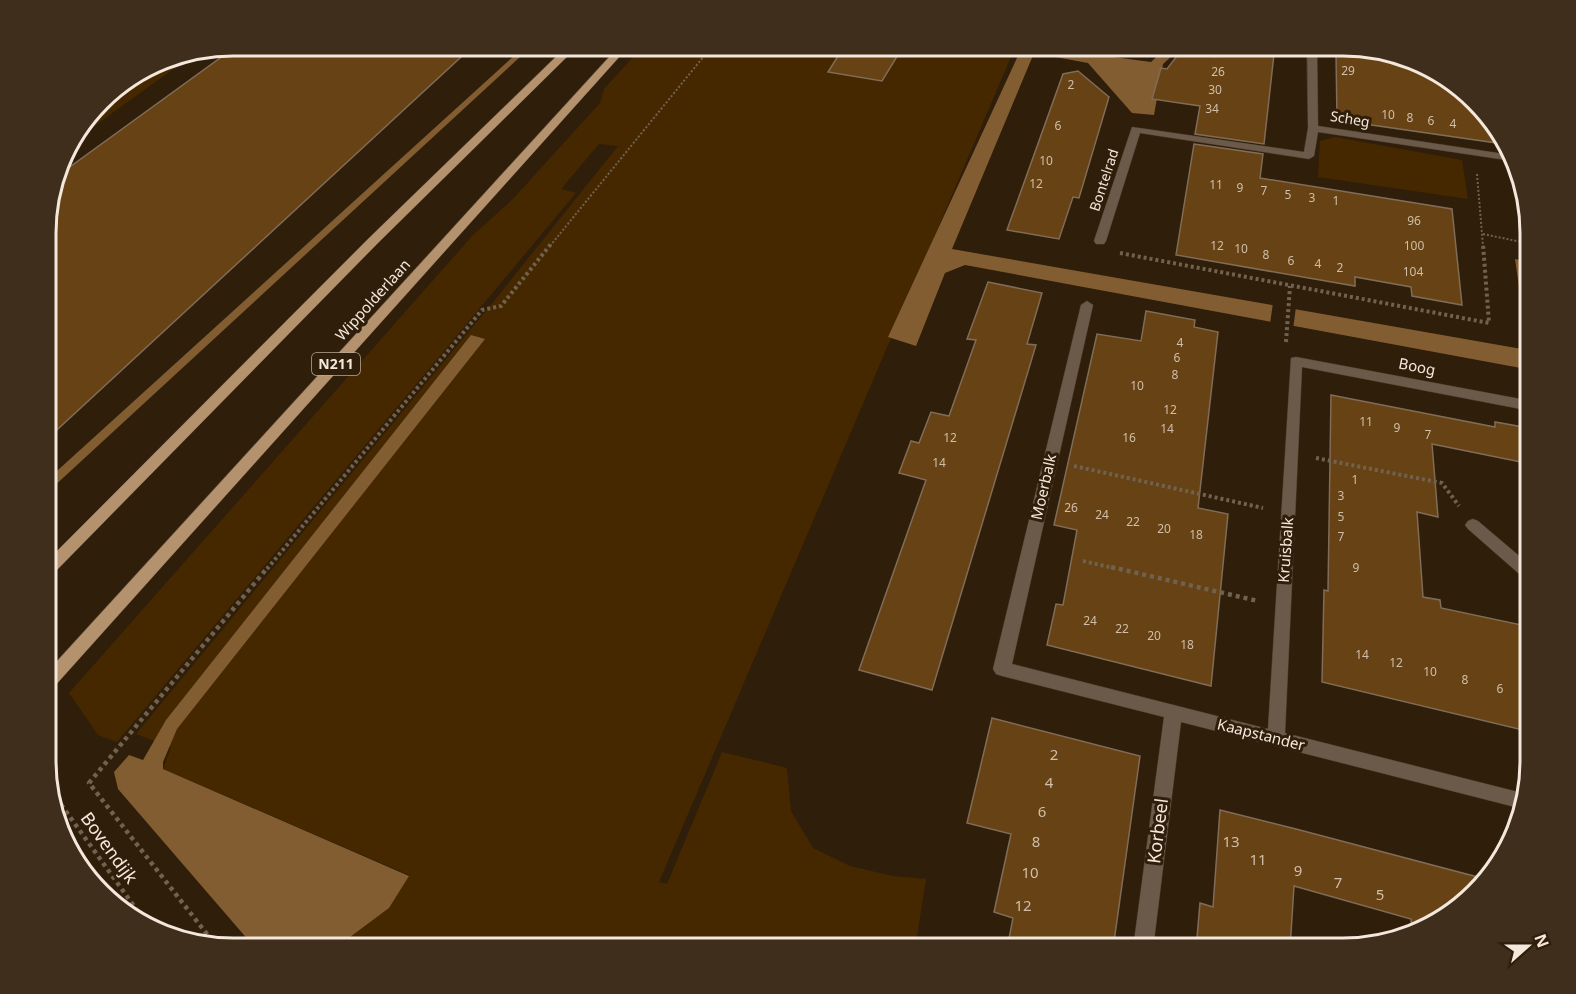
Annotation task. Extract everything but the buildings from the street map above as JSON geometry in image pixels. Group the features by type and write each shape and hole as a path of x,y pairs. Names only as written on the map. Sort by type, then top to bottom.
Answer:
{"main road":[{"path":"56,560 373,241 563,56"},
{"name":"Wippolderlaan","path":"56,672 615,56"}],"street":[{"path":"1312,56 1313,128"},
{"name":"Scheg","path":"1136,129 1309,156 1313,128 1503,157"},
{"name":"Bontelrad","path":"1100,241 1136,129"},
{"name":"Moerbalk","path":"1002,669 1087,305"},
{"name":"Boog","path":"1296,361 1520,404"},
{"name":"Kruisbalk","path":"1276,739 1296,361"},
{"path":"1473,525 1520,566"},
{"name":"Kaapstander","path":"1002,669 1516,800"},
{"name":"Korbeel","path":"1144,938 1173,713"}],"path":[{"path":"209,937 89,783 482,310 501,306 704,56"},
{"path":"1100,241 1113,252 1489,323 1475,153"},
{"path":"1483,234 1520,242"},
{"path":"1286,332 1290,286"},
{"path":"1292,453 1442,483 1473,525"},
{"path":"1050,460 1288,513"},
{"path":"1083,561 1282,606"},
{"name":"Bovendijk","path":"62,807 137,911"}],"shaded area":[{"path":"634,56 1011,56 659,882 667,884 722,752 787,768 791,811 813,848 850,866 893,876 926,879 917,938 349,938 389,908 409,875 163,769 171,747 136,734 490,306 618,146 599,144 561,189 576,193 117,742 98,735 69,693 473,235 512,200 600,103 604,89"},
{"path":"1018,56 1033,56 952,249 1520,349 1520,368 965,265 945,273 916,346 888,337"},
{"path":"1050,56 1106,56 1151,62 1157,56 1172,56 1163,64 1154,115 1132,113 1088,63"},
{"path":"181,63 87,131 116,99 134,85"},
{"path":"1335,137 1462,160 1468,199 1318,177 1320,141"},
{"path":"1515,259 1520,260 1520,294"},
{"path":"471,335 485,339 177,729 163,762 163,769 409,876 389,908 349,938 247,938 118,789 114,772 129,755 143,760 166,720"}],"pier":[{"path":"1273,303 1296,307 1293,329 1270,324"}],"waterway":[{"path":"56,478 518,56"}]}
